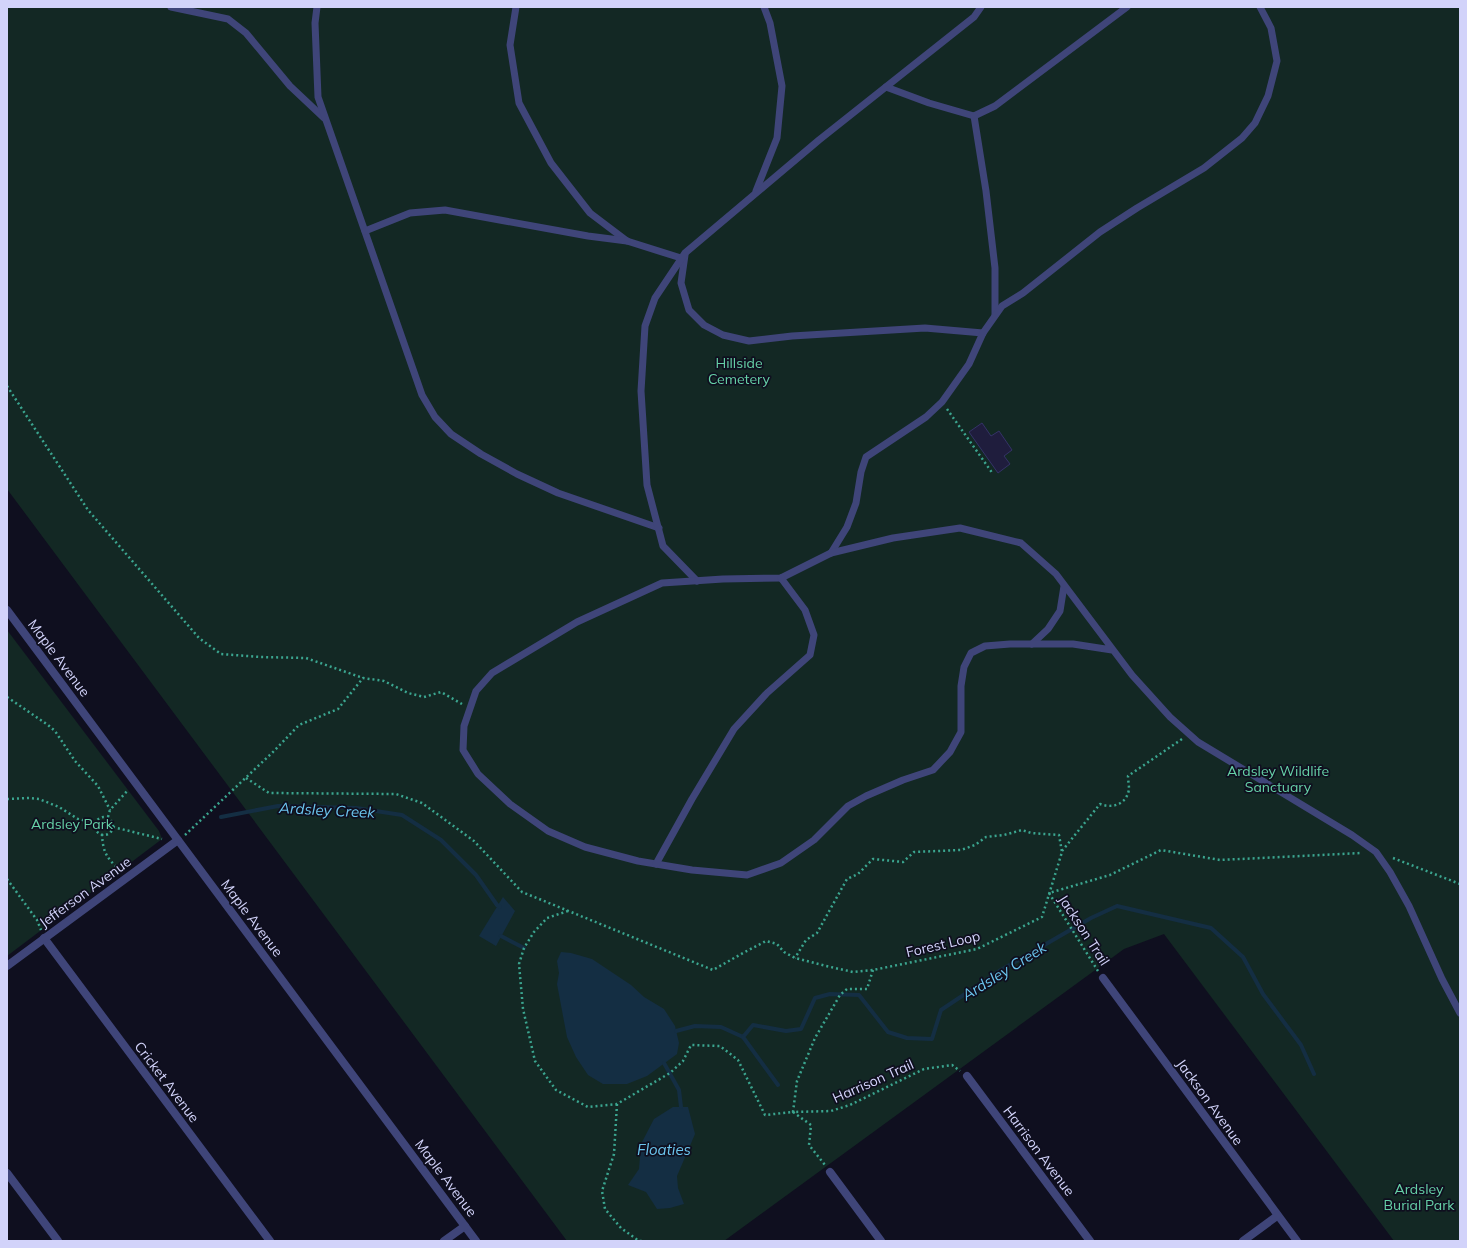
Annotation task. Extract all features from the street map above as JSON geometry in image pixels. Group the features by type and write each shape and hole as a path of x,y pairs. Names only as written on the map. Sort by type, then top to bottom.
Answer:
{"street":[{"name":"Maple Avenue","path":"7,610 476,1241"},
{"name":"Jefferson Avenue","path":"7,966 43,935 178,840"},
{"name":"Cricket Avenue","path":"43,935 270,1241"},
{"name":"Jackson Avenue","path":"1103,978 1277,1216 1297,1241"},
{"name":"Harrison Avenue","path":"967,1076 1090,1241"},
{"path":"830,1172 881,1241"},
{"path":"7,1173 58,1241"},
{"path":"1243,1241 1277,1216"},
{"path":"444,1241 465,1226"}],"lane":[{"path":"171,7 228,19 246,33 290,86 326,120"},
{"path":"316,7 315,23 318,97 422,395 435,417 451,434 517,474 558,493 659,528"},
{"path":"516,7 510,45 519,103 551,163 590,213 627,241"},
{"path":"755,194 777,138 782,86 770,22 764,7"},
{"path":"697,581 664,546 647,485 641,391 645,326 655,298 683,255 819,140 974,17 981,7"},
{"path":"886,87 929,103 974,116 995,106 1127,7"},
{"path":"831,553 847,527 856,503 861,472 866,458 926,417 942,402 969,364 983,333 1002,306 1023,293 1100,232 1204,168 1242,138 1255,123 1268,96 1277,61 1271,28 1260,7"},
{"path":"974,116 986,191 994,268 996,315"},
{"path":"365,230 410,213 445,210 588,236 627,241 683,255"},
{"path":"683,255 681,283 689,310 704,325 723,335 749,341 792,336 925,328 983,333"},
{"path":"1112,650 1073,644 1032,644 985,646 971,653 964,667 961,686 961,732 950,752 933,770 903,780 866,796 848,806 814,840 781,863 747,875 692,870 656,864 585,847 548,831 510,804 478,774 463,750 464,726 476,691 492,673 577,622 662,583 781,578 831,553 894,538 960,528 1020,543 1056,574 1132,675 1170,718 1188,734 1198,742 1352,835 1376,852 1390,872 1409,906 1442,979 1460,1013"},
{"path":"656,864 692,799 734,729 767,693 810,656 814,635 805,610 781,578"},
{"path":"1032,644 1048,629 1060,610 1064,586"}],"path":[{"path":"7,386 88,510 199,638 221,654 260,658 306,658 363,678 384,681 408,693 424,697 441,692 470,709"},
{"path":"942,402 993,474"},
{"path":"178,840 246,778 299,725 338,709 363,678"},
{"path":"7,698 48,725 54,731 75,762 98,786 110,810"},
{"path":"1062,852 1100,804 1108,807 1117,805 1126,798 1129,789 1128,776 1188,734"},
{"path":"246,778 269,793 396,794 422,803 474,841 522,892 713,970 766,942 777,944 784,952 795,958 806,940 817,933 847,879 858,874 873,859 903,862 914,852 961,850 975,845 986,837 1004,835 1022,830 1031,834 1059,835 1062,852"},
{"path":"108,817 110,810 128,790"},
{"path":"7,799 39,799 78,819 96,823"},
{"path":"102,817 108,817 112,821 113,827 111,832 102,834 97,831 96,823 102,817"},
{"path":"113,827 162,838"},
{"path":"102,834 106,856 120,871"},
{"path":"1049,894 1110,875 1161,850 1220,860 1376,852 1460,884"},
{"name":"Forest Loop","path":"795,958 854,972 873,970 978,949 1042,917 1062,852"},
{"path":"7,879 37,920 43,935"},
{"name":"Jackson Trail","path":"1049,894 1103,978"},
{"path":"568,911 547,918 534,932 524,948 519,964 523,1009 535,1061 556,1090 588,1107 617,1104 614,1154 602,1191 605,1209 621,1228 639,1241 644,1241"},
{"path":"830,1172 809,1145 811,1124 793,1112 797,1081 815,1038 840,995 847,989 867,989 873,970"},
{"name":"Harrison Trail","path":"617,1104 670,1073 683,1061 691,1045 720,1046 738,1060 765,1115 793,1112 831,1111 850,1105 924,1069 952,1065 967,1076"}],"green space":[{"path":"7,7 1460,7 1460,1241 1394,1241 1164,934 1124,949 724,1241 567,1241 7,489"},
{"name":"Ardsley Park","path":"7,630 159,831 162,839 7,956"}],"water":[{"path":"503,897 515,911 496,946 479,936"},
{"path":"561,952 571,953 592,959 631,985 644,997 664,1009 675,1026 679,1043 677,1054 647,1076 627,1084 603,1084 588,1075 576,1057 567,1037 557,984 559,973 557,961"},
{"name":"Floaties","path":"673,1107 688,1107 695,1134 677,1176 678,1188 684,1204 670,1208 657,1209 646,1192 628,1185 639,1169 641,1144 654,1119"}],"building":[{"path":"982,423 991,436 999,431 1012,450 1004,456 1010,464 998,473 969,432"}],"waterway":[{"name":"Ardsley Creek","path":"221,817 278,806 356,808 402,815 441,840 476,875 500,907"},
{"name":"Ardsley Creek","path":"676,1031 695,1026 721,1027 743,1037 753,1025 786,1031 801,1029 815,998 830,994 859,995 888,1032 907,1038 932,1039 941,1010 1001,970 1091,918 1117,906 1211,928 1243,957 1263,994 1301,1045 1314,1074"},
{"path":"501,936 524,948"},
{"path":"743,1037 778,1085"},
{"path":"664,1063 679,1090 681,1107"}],"park label":[{"name":"Hillside Cemetery","path":"739,372"},
{"name":"Ardsley Wildlife Sanctuary","path":"1278,780"},
{"name":"Ardsley Burial Park","path":"1419,1198"}]}
